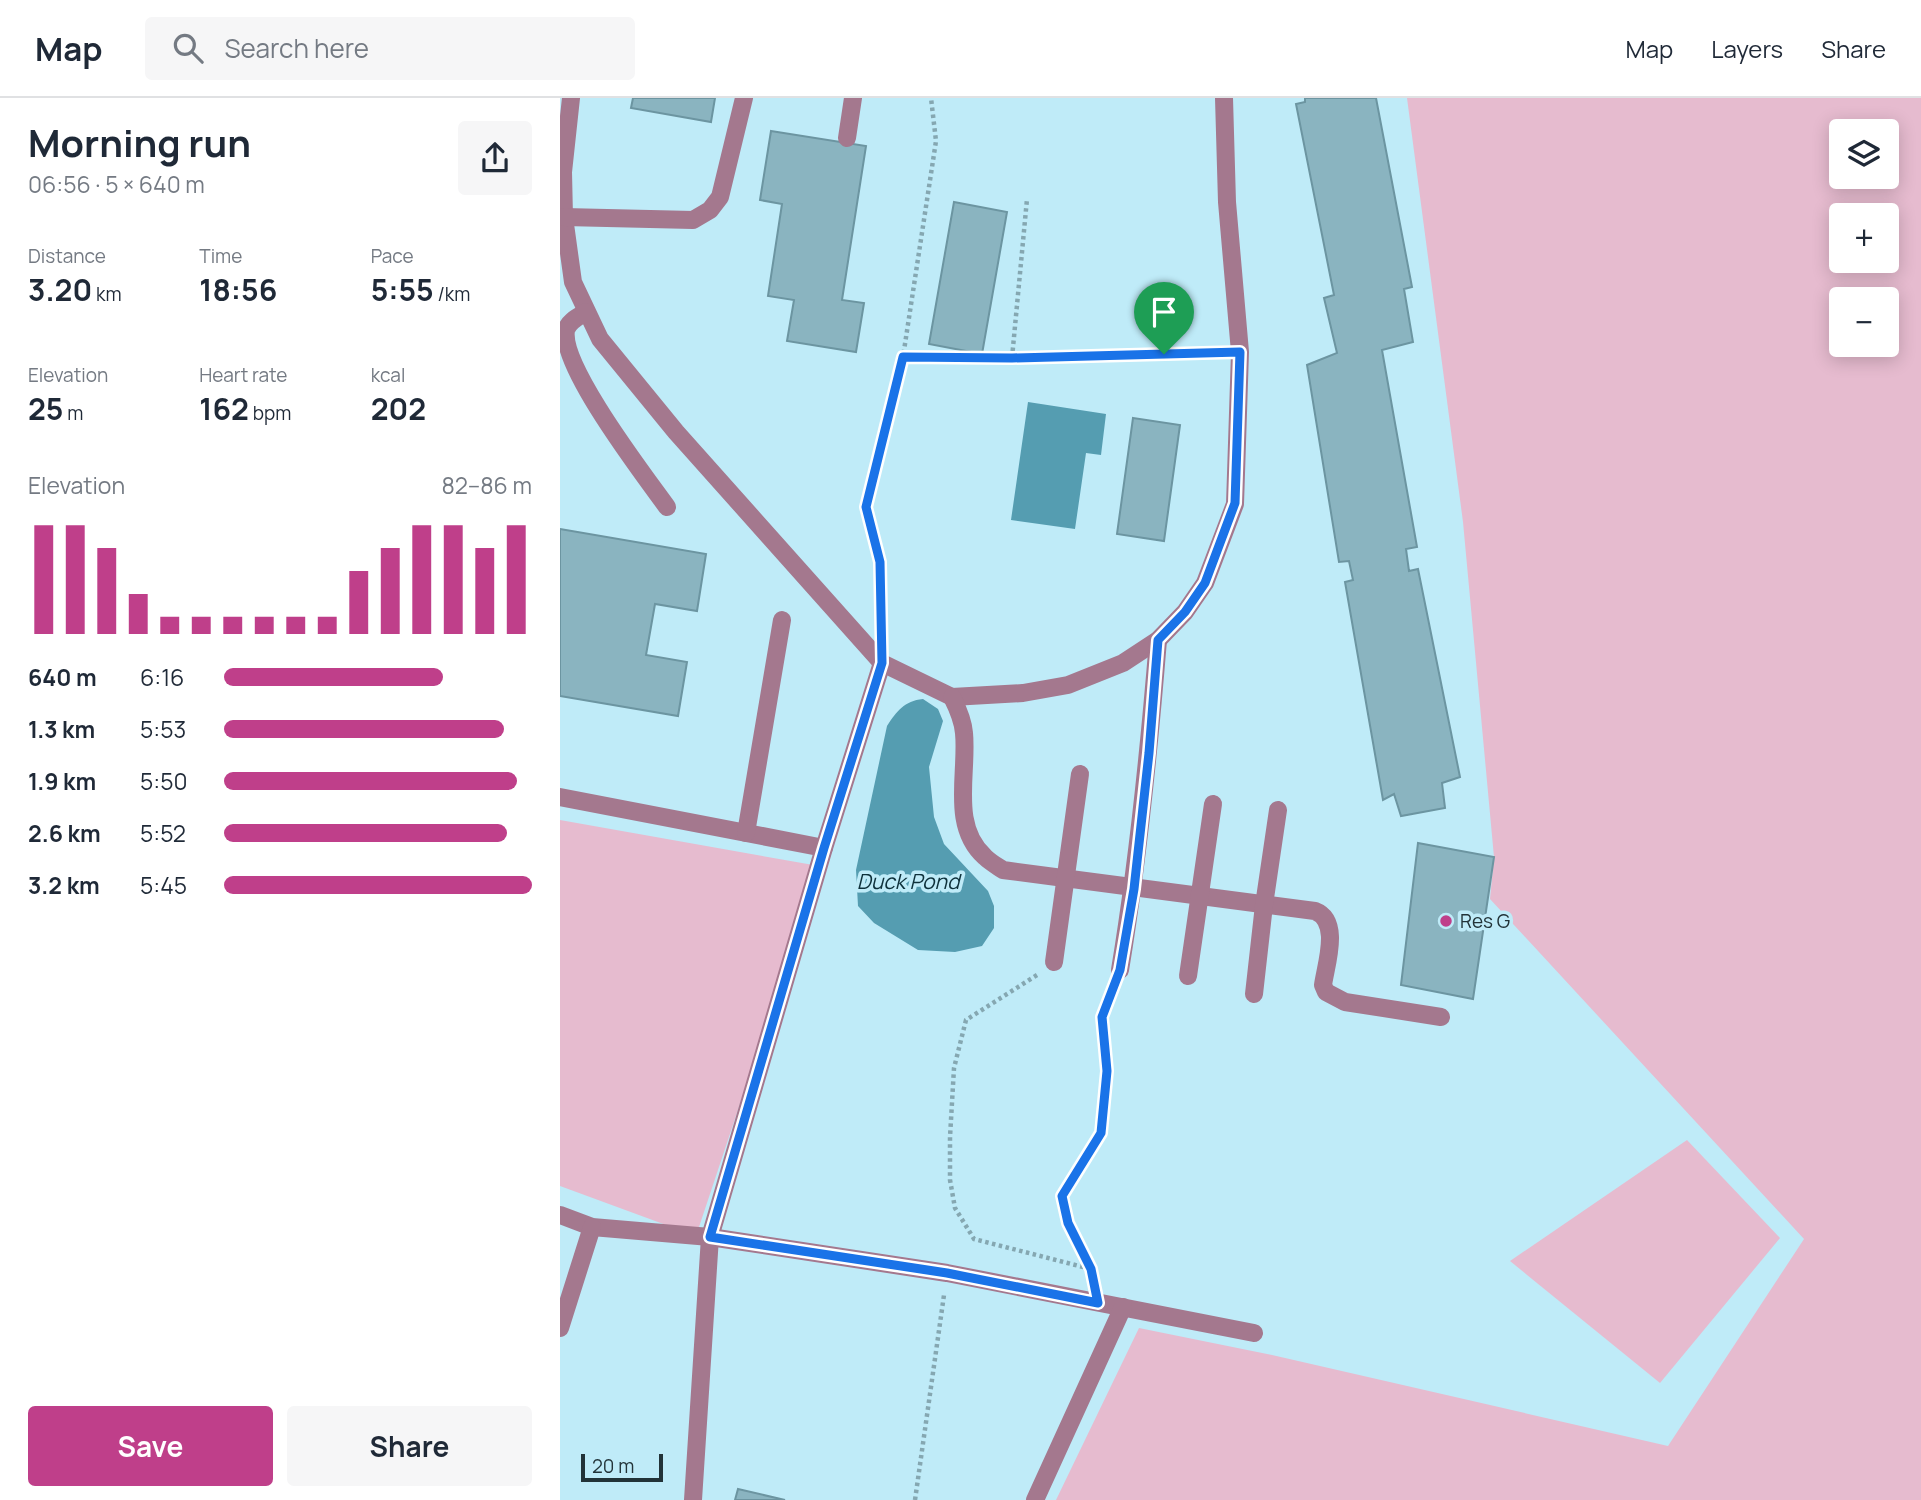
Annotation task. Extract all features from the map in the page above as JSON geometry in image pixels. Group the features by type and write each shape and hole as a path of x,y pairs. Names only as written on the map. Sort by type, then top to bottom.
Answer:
{"lane":[{"path":"571,98 563,172 564,217 573,282 600,340 641,391 882,663 952,697 1023,693 1068,685 1122,663 1158,640 1185,612 1205,583 1235,503 1240,352 1227,202 1224,98"},
{"path":"564,217 692,220 710,210 720,197 744,98"},
{"path":"847,138 853,98"},
{"path":"586,312 573,320 565,332 565,346 572,366 583,389 667,507"},
{"path":"746,833 782,620"},
{"path":"1120,970 1134,889 1158,640"},
{"path":"693,1500 710,1237 824,848 882,663"},
{"path":"952,697 961,714 964,733 961,797 967,830 983,856 1003,870 1315,911 1325,918 1331,934 1323,985 1334,999 1441,1017"},
{"path":"1054,962 1080,774"},
{"path":"560,797 824,848"},
{"path":"1188,976 1213,804"},
{"path":"1254,994 1278,810"},
{"path":"560,1215 592,1227 710,1237 947,1273 1254,1333"},
{"path":"560,1328 592,1227"},
{"path":"1035,1500 1123,1307"}],"path":[{"path":"882,663 880,562 866,507 903,357 936,141 931,98"},
{"path":"1012,358 1027,199"},
{"path":"903,357 1012,358 1240,352"},
{"path":"1054,962 1026,984 966,1020 954,1068 950,1180 955,1208 974,1239 1091,1269"},
{"path":"1098,1303 1091,1269 1068,1223 1062,1196 1101,1133 1107,1071 1102,1017 1120,970"},
{"path":"915,1500 947,1273"}],"shaded area":[{"path":"1407,98 1921,98 1921,1500 1056,1500 1139,1328 1272,1355 1668,1446 1804,1239 1490,899 1494,857 1463,522"},
{"path":"560,820 819,866 696,1236 560,1186"},
{"path":"1687,1140 1780,1238 1660,1383 1510,1261"}],"water":[{"path":"1028,402 1106,414 1101,455 1086,453 1075,529 1011,520"},
{"name":"Duck Pond","path":"923,699 938,709 943,721 929,767 934,817 944,844 988,891 994,906 994,928 982,946 955,952 918,950 874,923 858,906 856,870 887,726 902,708"}],"building":[{"path":"633,98 715,98 711,122 631,108"},
{"path":"1305,98 1376,98 1412,287 1404,289 1413,342 1382,350 1417,547 1406,549 1409,571 1418,569 1460,777 1442,783 1445,808 1401,816 1394,794 1383,800 1345,582 1353,580 1349,561 1339,562 1307,365 1337,353 1324,298 1334,295 1296,104 1305,102"},
{"path":"771,131 866,146 842,300 864,303 856,352 787,341 794,300 768,296 782,204 760,200"},
{"path":"954,202 1007,212 982,354 929,344"},
{"path":"1133,418 1180,425 1164,541 1117,534"},
{"path":"560,529 706,554 697,611 655,604 646,655 687,662 678,716 560,696"},
{"name":"Res G","path":"1418,843 1494,857 1473,999 1401,985"},
{"path":"738,1489 785,1500 735,1500"}],"place":[{"name":"Res G","path":"1446,921"}],"route":[{"path":"1240,352 1235,503 1205,583 1185,612 1158,640 1134,889 1120,970 1102,1017 1107,1071 1101,1133 1062,1196 1068,1223 1091,1269 1098,1303 947,1273 710,1237 824,848 882,663 880,562 866,507 903,357 1012,358 1164,354 1240,352"}]}
